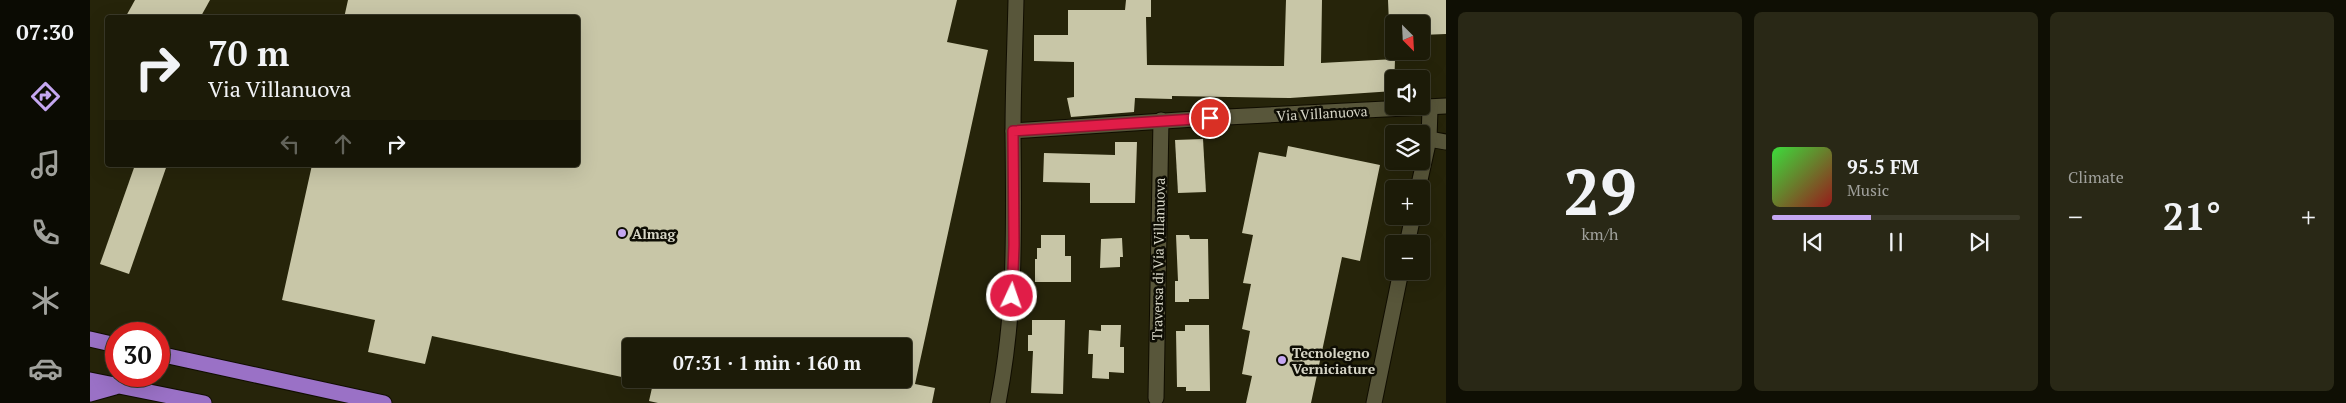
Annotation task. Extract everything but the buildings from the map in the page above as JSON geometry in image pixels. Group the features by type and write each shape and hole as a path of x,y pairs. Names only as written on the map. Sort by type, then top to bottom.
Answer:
{"highway":[{"path":"90,339 105,342"},
{"path":"170,356 384,403"},
{"path":"90,380 105,383"},
{"path":"90,394 114,387"},
{"path":"123,387 204,403"}],"street":[{"path":"998,403 1010,331 1014,245 1013,131 1016,0"},
{"name":"Via Villanuova","path":"1430,108 1446,106"},
{"name":"Via Villanuova","path":"1227,118 1385,110"},
{"path":"1013,131 1210,118"},
{"name":"Traversa di Via Villanuova","path":"1156,398 1160,120"},
{"path":"1430,139 1446,142"},
{"path":"1374,403 1399,280"}],"place":[{"name":"Almag","path":"622,233"},
{"name":"Tecnolegno Verniciature","path":"1282,360"}],"route":[{"path":"1012,296 1014,245 1013,131 1140,121 1210,118"}]}
